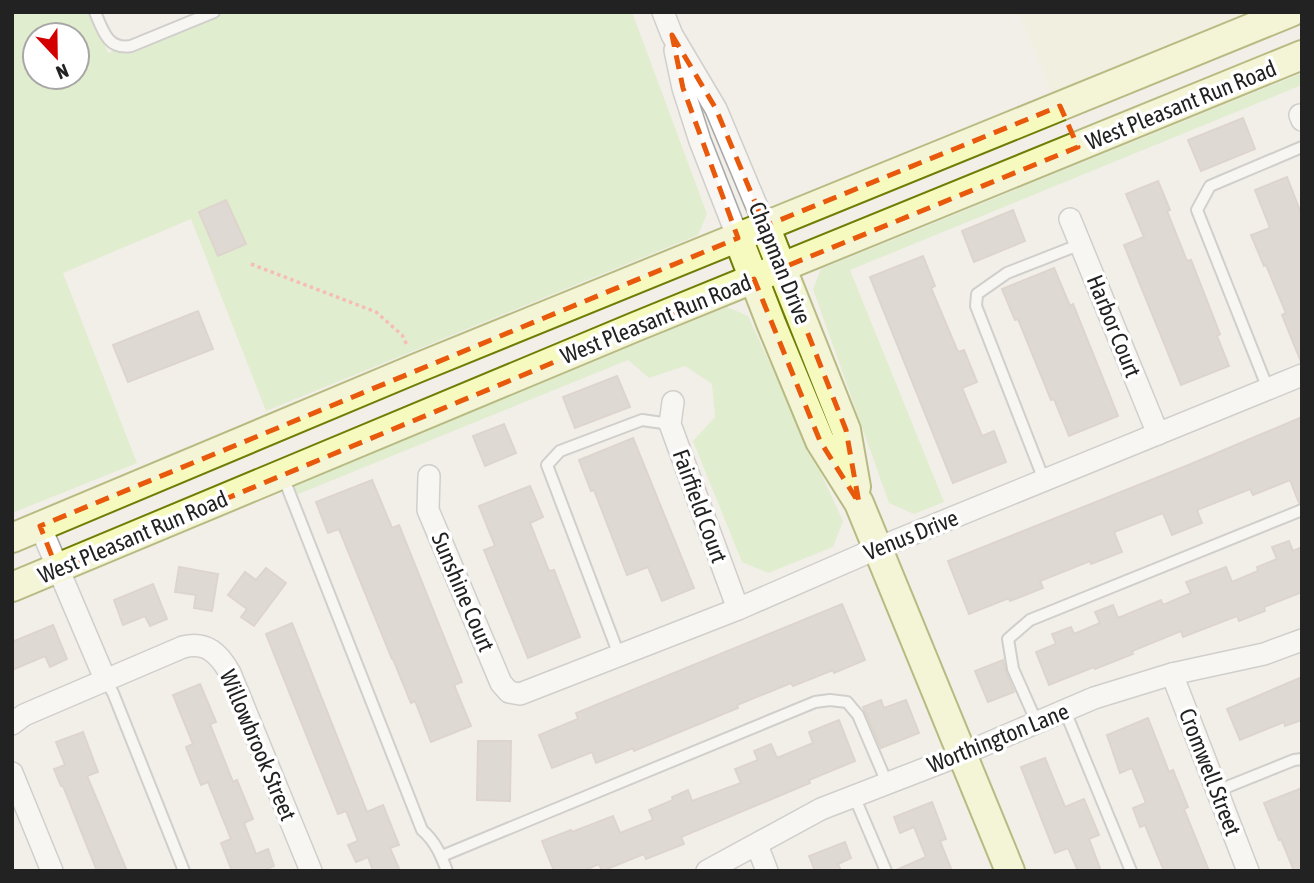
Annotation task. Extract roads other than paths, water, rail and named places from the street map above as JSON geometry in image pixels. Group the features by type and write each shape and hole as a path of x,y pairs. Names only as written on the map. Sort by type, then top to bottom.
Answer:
{"main road":[{"name":"West Pleasant Run Road","path":"12,538 417,368 1291,12"},
{"name":"West Pleasant Run Road","path":"12,587 1302,55"},
{"path":"1060,106 1077,147"},
{"name":"Chapman Drive","path":"765,226 846,429 859,503"},
{"name":"Chapman Drive","path":"738,238 820,441 859,503 1010,871"},
{"path":"257,435 278,476"}],"street":[{"name":"Chapman Drive","path":"663,12 672,35 716,109 765,226"},
{"name":"Chapman Drive","path":"672,35 682,88 738,238"},
{"name":"Harbor Court","path":"1070,219 1158,434"},
{"name":"Venus Drive","path":"520,694 738,609 877,548 1302,375"},
{"name":"Fairfield Court","path":"673,402 670,424 738,609"},
{"name":"Sunshine Court","path":"429,476 428,510 501,683 509,692 520,694"},
{"path":"40,526 105,679"},
{"name":"Worthington Lane","path":"707,871 821,809 963,754 1094,698 1172,674 1264,654 1302,640"},
{"name":"Willowbrook Street","path":"12,724 23,715 105,679 192,645 214,651 230,673 311,871"},
{"name":"Cromwell Street","path":"1172,674 1248,871"},
{"path":"12,773 52,871"},
{"path":"757,845 767,871"}],"lane":[{"path":"95,12 107,37 113,45 122,48 214,12"},
{"path":"1268,389 1198,210 1210,186 1302,147"},
{"path":"1044,480 976,306 977,294 1007,273 1081,244"},
{"path":"619,655 547,465 560,451 642,420 670,424"},
{"path":"278,476 422,830 432,838 447,871"},
{"path":"1037,723 1013,669 1008,639 1030,620 1302,510"},
{"path":"105,679 184,871"},
{"path":"442,856 815,702 847,702 858,715 887,783"},
{"path":"1065,711 1131,871"},
{"path":"1217,791 1302,759"},
{"path":"854,796 886,871"}]}
